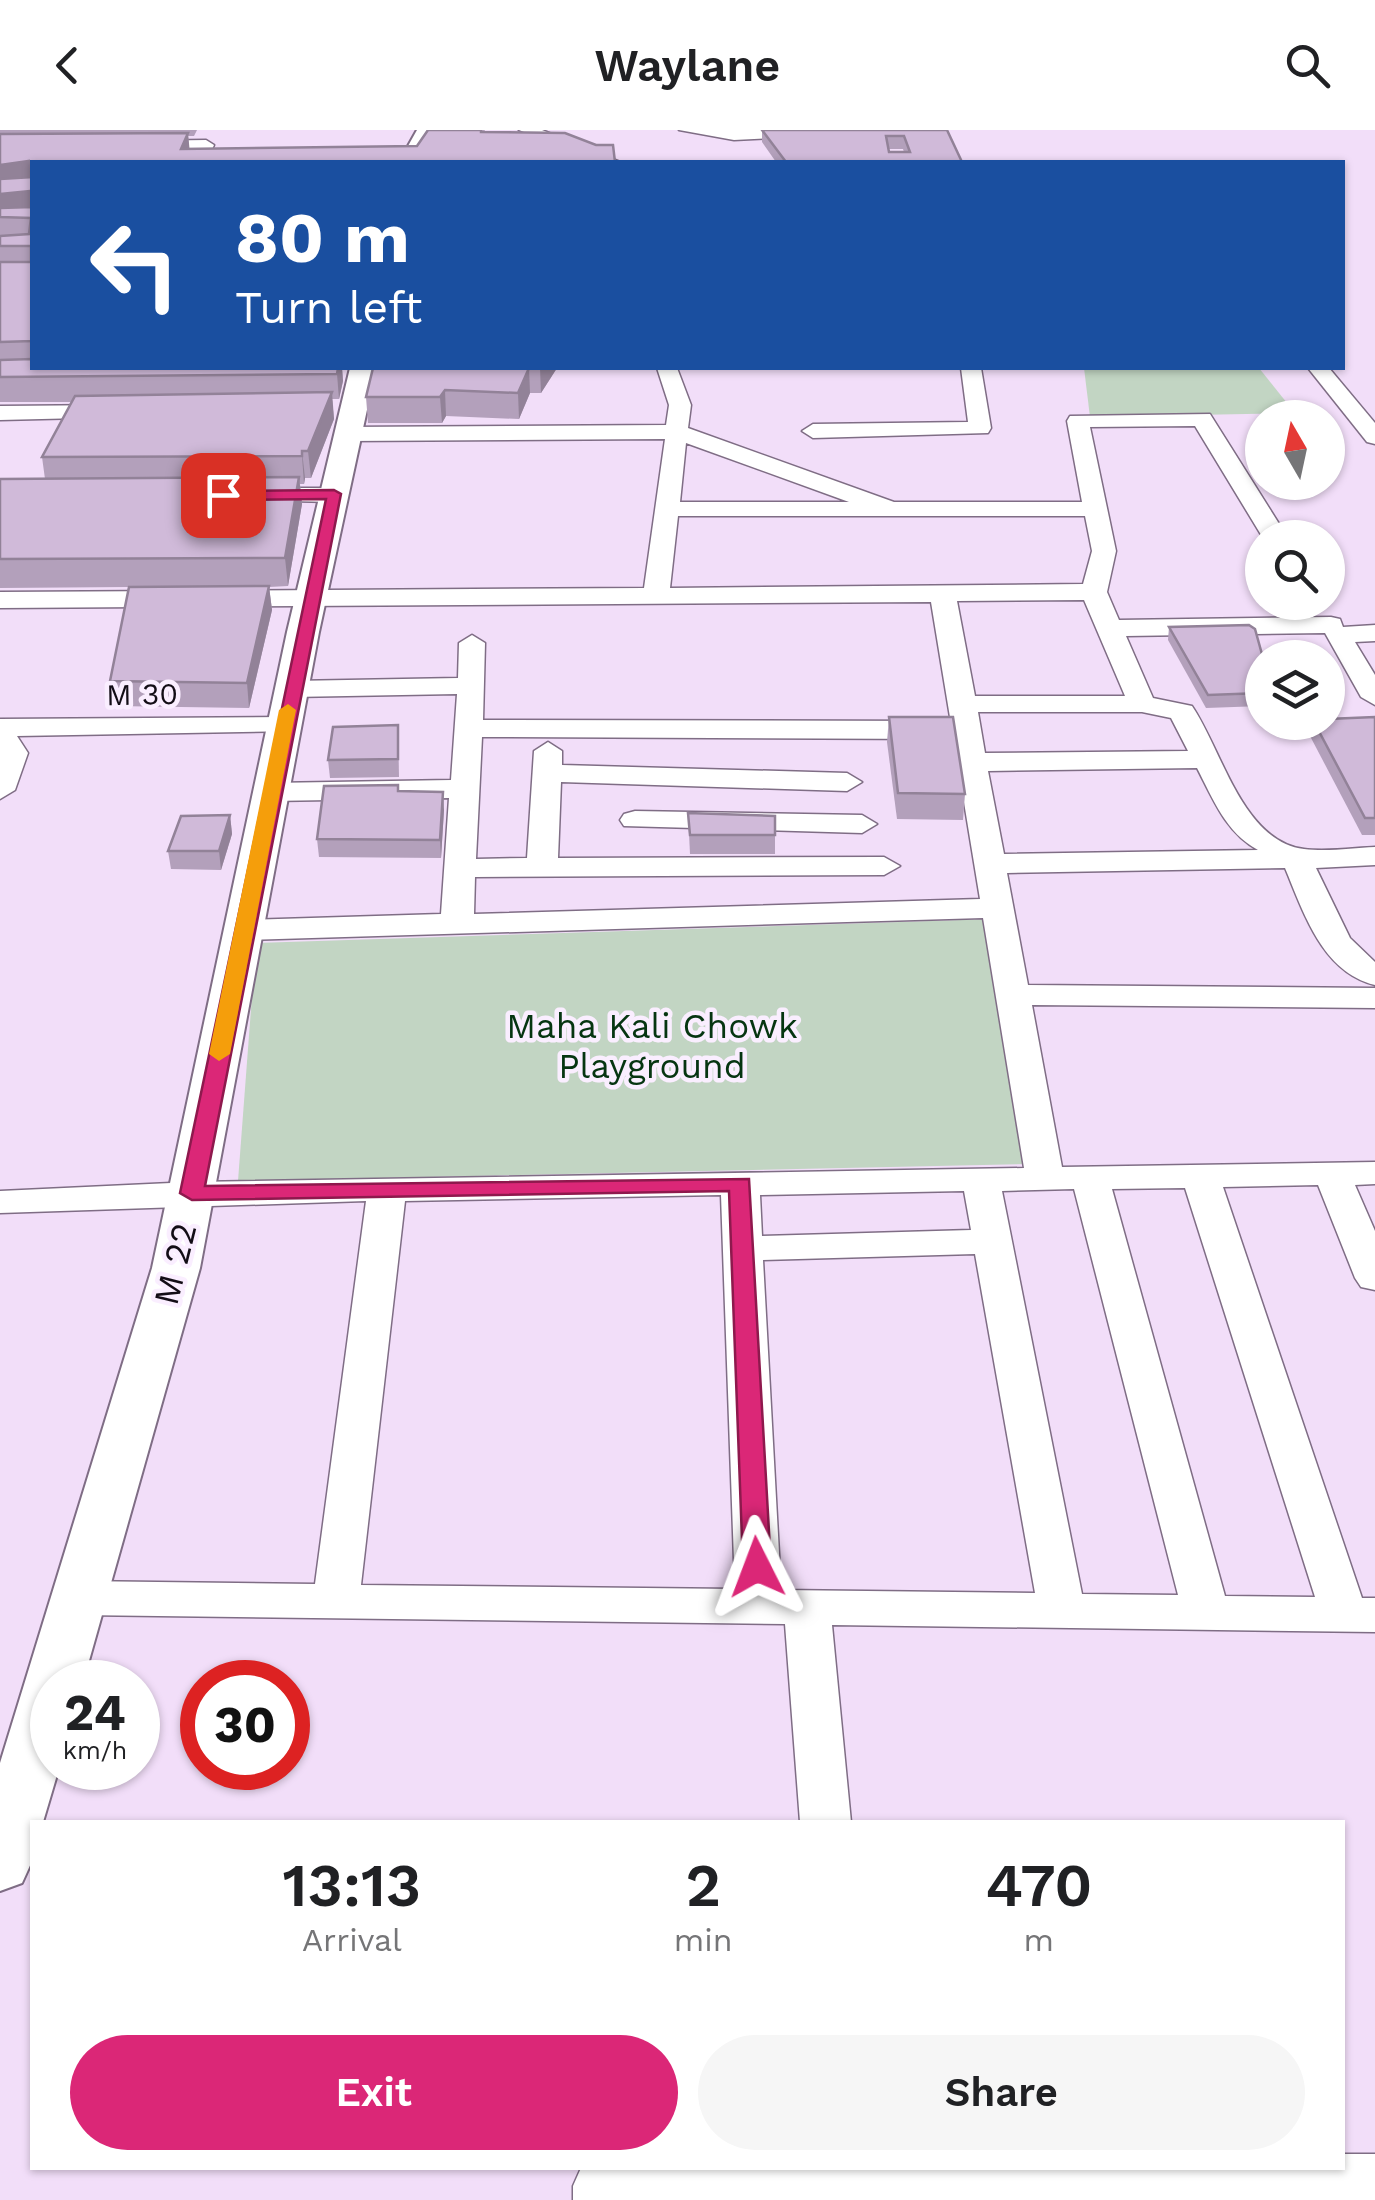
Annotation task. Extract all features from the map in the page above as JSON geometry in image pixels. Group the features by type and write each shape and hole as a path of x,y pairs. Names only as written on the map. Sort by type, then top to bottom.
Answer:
{"street":[{"path":"410,160 427,130"},
{"path":"528,130 607,160"},
{"path":"687,130 830,130"},
{"path":"112,146 206,145 199,160"},
{"path":"656,596 680,405 667,370"},
{"path":"812,431 980,428 970,370"},
{"path":"1320,370 1375,437"},
{"path":"350,394 677,432 890,509"},
{"name":"M 22","path":"60,1660 176,1268 334,494 350,394"},
{"path":"0,413 138,412"},
{"path":"1142,704 1094,592 1104,551 1092,509 1078,422 1202,419 1265,520"},
{"path":"236,495 334,494"},
{"path":"667,509 1092,509"},
{"path":"0,600 1094,592"},
{"path":"943,594 1044,1179"},
{"path":"1110,628 1328,621 1375,634"},
{"path":"1328,621 1375,697"},
{"path":"458,924 472,643"},
{"name":"M 30","path":"0,731 288,707 470,686"},
{"path":"967,732 1142,704 1182,712 1205,758 1253,835 1296,859 1331,934 1360,969 1375,975"},
{"path":"468,728 967,732 1205,758"},
{"path":"542,868 550,728"},
{"path":"0,731 14,753 0,790"},
{"path":"546,773 848,782"},
{"path":"633,776 637,867"},
{"path":"272,792 465,789"},
{"path":"634,820 862,824"},
{"path":"990,864 1375,856"},
{"path":"460,868 884,866"},
{"path":"244,930 997,908"},
{"path":"1012,996 1375,998"},
{"path":"0,1202 192,1193 1375,1173"},
{"path":"1332,1174 1375,1278"},
{"path":"79,1598 1360,1615 1200,1176"},
{"path":"1090,1178 1206,1612"},
{"path":"982,1180 1062,1611"},
{"path":"740,1184 743,1249 783,1607 826,1820"},
{"path":"336,1601 387,1190"},
{"path":"743,1249 994,1241"},
{"name":"M 22","path":"0,1865 30,1763"},
{"path":"603,2200 602,2186 857,2174 1375,2181"}],"green space":[{"path":"1084,370 1261,370 1285,400 1245,400 1245,414 1090,417"},
{"name":"Maha Kali Chowk Playground","path":"991,919 1026,1164 238,1181 256,943"}],"building":[{"path":"428,130 481,130 565,133 596,145 613,145 615,160 30,160 30,166 29,161 0,165 0,134 188,133 181,149 417,146"},
{"path":"762,130 947,130 961,160 784,160","holes":["886,136 904,136 910,152 889,152"]},
{"path":"30,177 30,199 29,191 0,194 0,179"},
{"path":"30,207 30,218 0,217 0,208"},
{"path":"30,226 30,246 0,246 0,236 29,234"},
{"path":"0,262 30,262 30,341 0,342"},
{"path":"30,359 30,370 338,370 337,374 0,377 0,360"},
{"path":"373,370 528,370 518,393 445,390 440,397 366,397"},
{"path":"332,392 308,451 302,451 302,456 42,457 75,396"},
{"path":"299,477 285,558 0,559 0,479"},
{"path":"269,586 247,683 110,681 129,587"},
{"path":"1249,625 1255,629 1258,640 1245,640 1245,694 1208,695 1169,627"},
{"path":"889,717 953,717 965,794 898,793"},
{"path":"1375,717 1375,818 1365,818 1324,740 1345,740 1345,718"},
{"path":"398,725 398,759 328,760 333,727"},
{"path":"398,785 398,791 443,792 440,840 317,839 324,786"},
{"path":"688,813 775,816 775,835 690,835"},
{"path":"230,815 219,851 168,851 181,816"}],"slow traffic":[{"path":"219,1054 288,710"}],"route":[{"path":"223,495 334,494 192,1193 740,1184 757,1567"}]}
